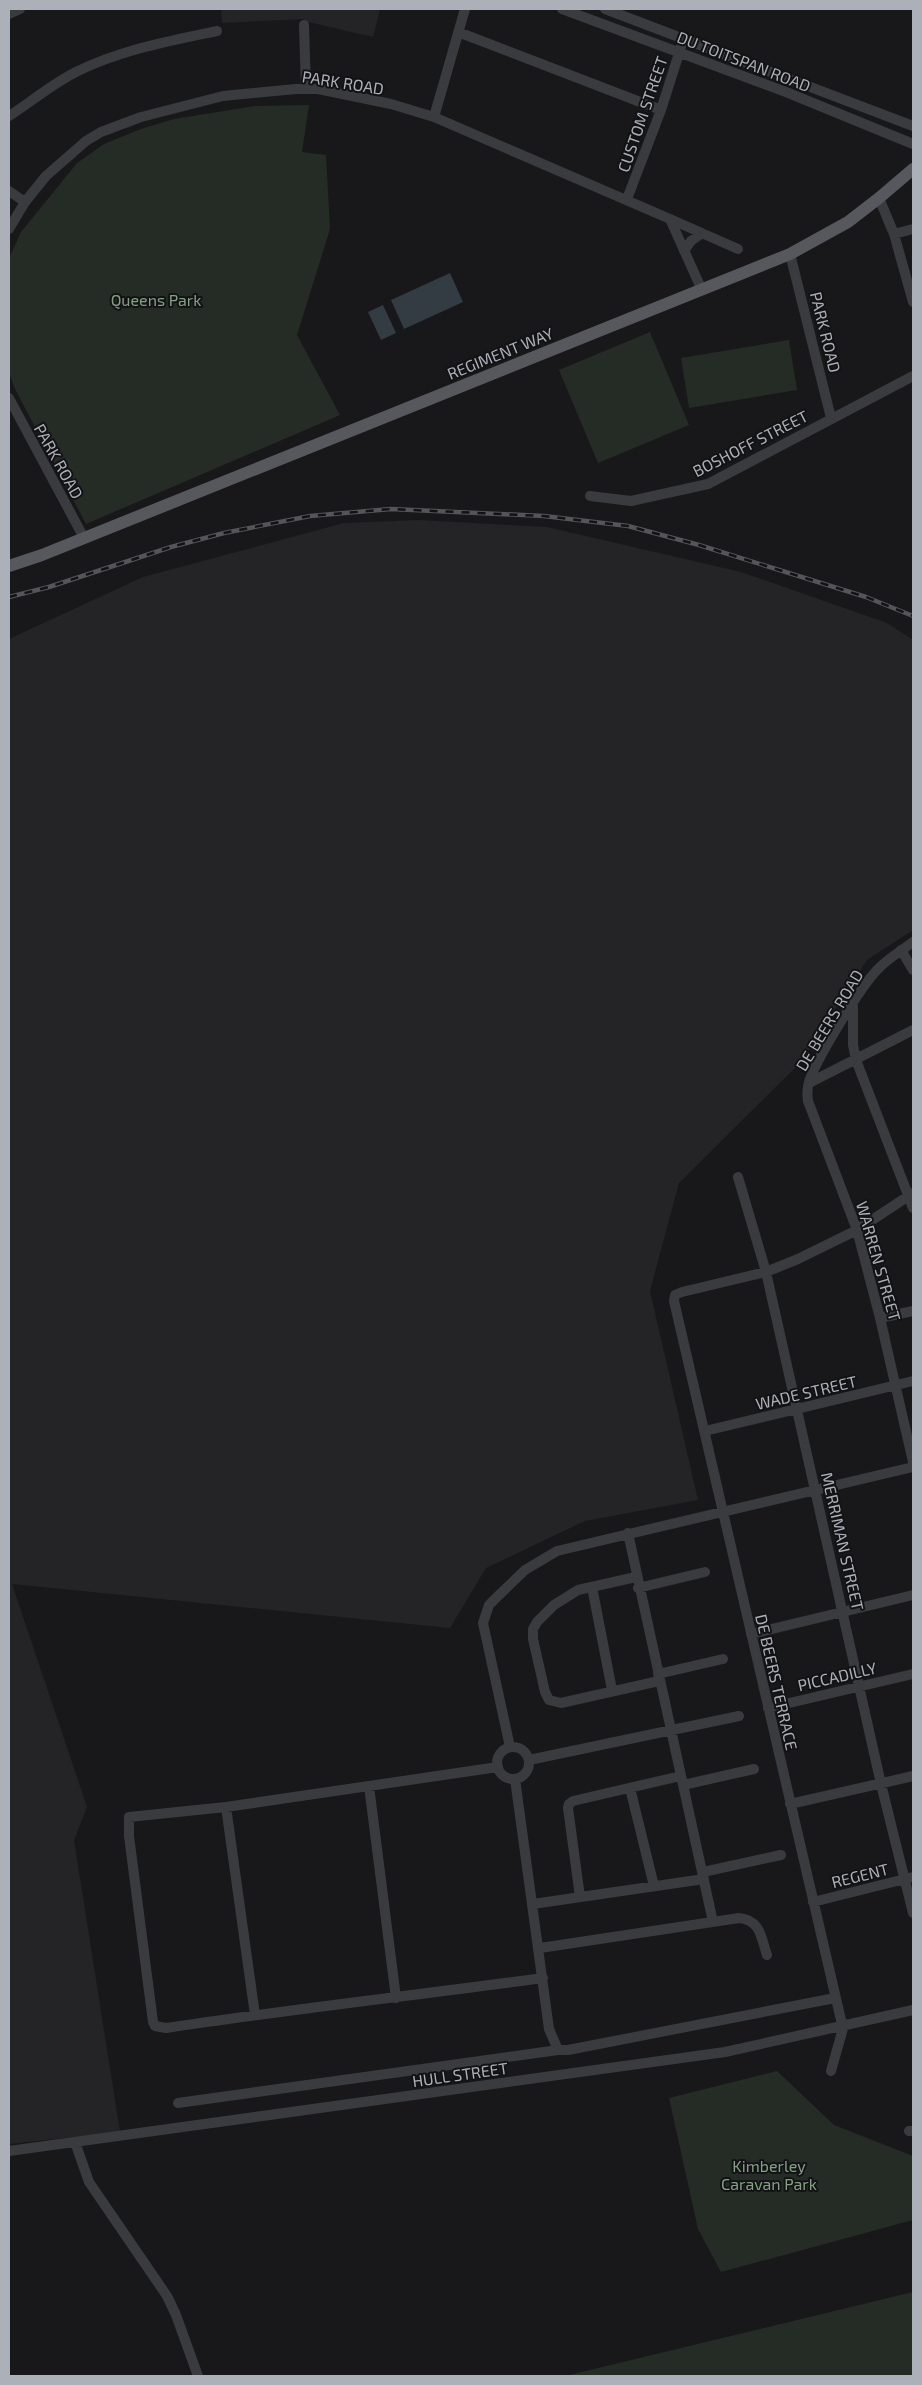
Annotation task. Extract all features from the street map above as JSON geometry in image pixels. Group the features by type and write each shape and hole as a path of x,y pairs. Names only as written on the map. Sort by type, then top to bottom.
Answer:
{"main road":[{"name":"REGIMENT WAY","path":"9,566 84,538 701,288 790,254 837,228 879,198 913,169"}],"street":[{"path":"9,14 20,9"},
{"path":"434,117 465,9"},
{"name":"DU TOITSPAN ROAD","path":"562,9 786,92 913,144"},
{"name":"DU TOITSPAN ROAD","path":"605,9 913,126"},
{"path":"304,25 306,89"},
{"path":"9,116 70,75 105,59 162,42 216,31"},
{"path":"458,32 661,110"},
{"name":"CUSTOM STREET","path":"627,199 661,110 683,39"},
{"name":"PARK ROAD","path":"9,230 25,202 54,167 86,141 101,132 141,117 223,96 286,89 306,89 391,104 434,117 627,199 738,249"},
{"path":"9,190 25,202"},
{"path":"879,198 894,234 913,302"},
{"path":"670,219 701,288"},
{"path":"894,234 913,230"},
{"path":"684,251 691,241 702,233"},
{"name":"PARK ROAD","path":"790,254 832,418"},
{"name":"BOSHOFF STREET","path":"590,496 630,500 700,487 715,481 913,376"},
{"name":"PARK ROAD","path":"9,398 84,538"},
{"name":"DE BEERS ROAD","path":"808,1101 809,1083 826,1049 876,970 913,942"},
{"path":"901,950 913,970"},
{"path":"853,1005 853,1045 856,1060 911,1194 913,1208"},
{"path":"809,1083 913,1030"},
{"name":"WARREN STREET","path":"808,1101 857,1230 880,1318 913,1462"},
{"name":"MERRIMAN STREET","path":"738,1177 766,1272 881,1784 909,1878 913,1913"},
{"path":"766,1272 806,1256 857,1230 911,1194"},
{"name":"DE BEERS TERRACE","path":"766,1272 682,1292 674,1298 835,1998 844,2025"},
{"path":"880,1318 913,1311"},
{"name":"WADE STREET","path":"705,1431 913,1381"},
{"path":"510,1747 484,1623 489,1605 525,1570 549,1555 628,1533 913,1467"},
{"path":"628,1533 637,1582 713,1922"},
{"path":"705,1572 578,1590 554,1605 537,1622 533,1629 533,1639 545,1692 549,1700 561,1703 723,1660"},
{"path":"592,1587 612,1690"},
{"path":"751,1634 913,1595"},
{"name":"PICCADILLY","path":"768,1708 913,1674"},
{"path":"529,1760 739,1716"},
{"path":"510,1747 520,1748 529,1760 528,1770 515,1779 506,1777 498,1766 499,1756 510,1747"},
{"path":"498,1766 226,1807 129,1817 130,1845 153,2022 155,2026 166,2028 543,1978"},
{"path":"580,1897 568,1806 573,1801 630,1788 754,1769"},
{"path":"790,1804 913,1776"},
{"path":"515,1779 550,2029 558,2050"},
{"path":"369,1786 396,1998"},
{"path":"630,1788 654,1886"},
{"path":"226,1807 255,2015"},
{"path":"533,1904 654,1886 704,1876 781,1855"},
{"name":"REGENT","path":"813,1902 909,1878"},
{"path":"540,1948 739,1918 752,1920 759,1931 767,1956"},
{"path":"178,2102 568,2050 835,1998"},
{"name":"HULL STREET","path":"9,2151 725,2052 913,2010"},
{"path":"831,2071 844,2025"},
{"path":"75,2142 89,2182 166,2296 192,2356 198,2376"}],"shaded area":[{"path":"221,9 380,9 373,37 304,21 304,19 222,23"},
{"path":"450,273 463,302 404,329 391,300"},
{"path":"383,305 396,333 381,340 368,312"},
{"path":"418,520 547,527 741,572 887,623 913,640 913,930 867,960 801,1062 679,1183 650,1291 698,1500 585,1521 486,1568 450,1628 12,1584 87,1807 74,1840 120,2132 9,2144 9,639 143,577 344,523"}],"green space":[{"name":"Queens Park","path":"309,105 302,152 326,155 330,229 297,335 340,415 86,524 15,389 9,373 9,258 21,232 77,163 104,144 141,129 174,119 255,106"},
{"path":"650,332 689,425 598,463 559,370"},
{"path":"789,340 797,390 689,408 681,358"},
{"name":"Kimberley Caravan Park","path":"777,2071 834,2125 913,2156 913,2220 721,2272 698,2229 669,2098"},
{"path":"913,2292 913,2376 565,2376"}],"railway":[{"path":"9,597 49,587 171,547 224,533 310,516 391,509 544,516 628,526 699,545 866,597 913,616"}]}
